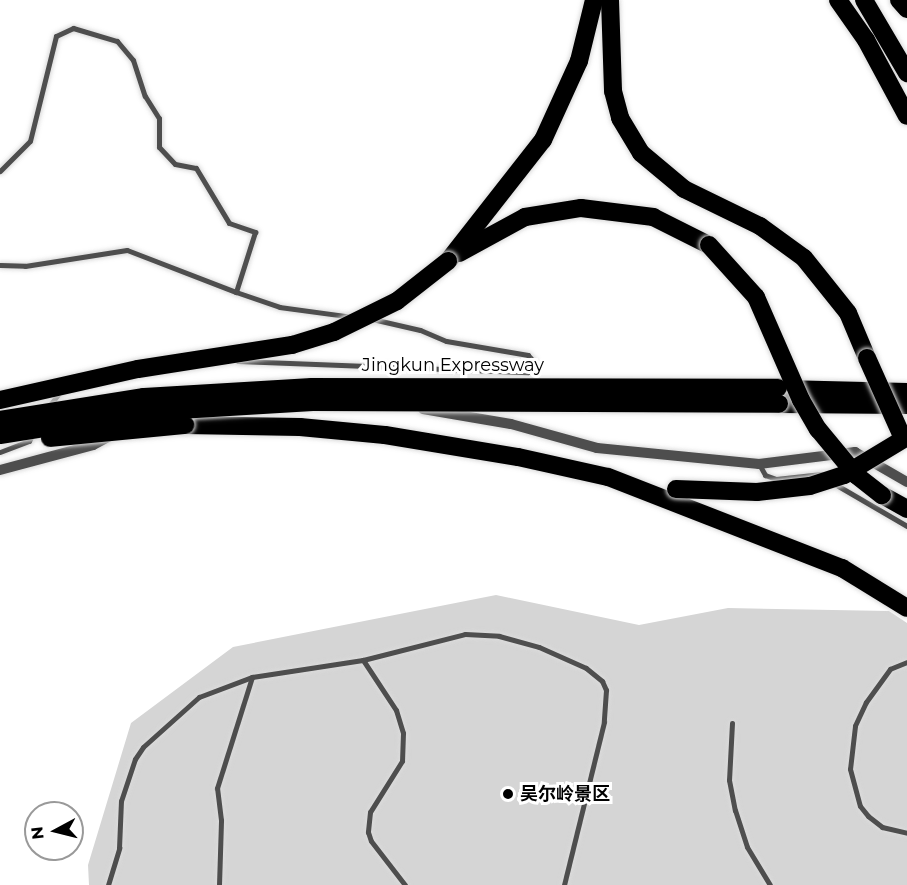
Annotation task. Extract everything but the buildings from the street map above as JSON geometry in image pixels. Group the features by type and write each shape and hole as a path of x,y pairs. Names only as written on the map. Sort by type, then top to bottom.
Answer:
{"highway":[{"path":"448,261 543,140 579,61 594,0"},
{"path":"0,443 185,425 290,426 385,435 518,457 676,489 757,492 810,486 843,475 905,437 848,313 804,258 760,226 684,189 641,153 620,118 613,91 610,0"},
{"path":"838,0 866,40 907,116"},
{"path":"864,0 907,73"},
{"path":"899,0 907,9"},
{"path":"0,400 138,369 292,345 334,332 397,301 484,236 525,218 581,208 652,217 709,245 756,297 801,400 818,429 856,475 882,495 907,509"},
{"name":"Jingkun Expressway","path":"0,420 144,397 312,387 778,396 907,405"},
{"name":"Jingkun Expressway","path":"0,435 146,412 289,403 907,392"},
{"path":"608,477 842,568 907,608"}],"street":[{"path":"0,470 93,445 142,420 287,396 354,397 511,424 597,448 759,464 855,452 907,482"}],"lane":[{"path":"0,171 30,141 56,36 73,28 117,41 132,60 145,96 159,118 159,147 175,164 196,168 229,223 255,232 236,292"},
{"path":"0,265 25,266 127,250 280,307 370,319 420,330 446,341 528,355 536,364 528,372 457,371 376,363 236,361 199,366 179,358 139,375 56,394 29,441 0,452"},
{"path":"759,464 765,475 776,479 822,474 843,492 907,526"},
{"path":"108,885 119,848 121,801 135,759 143,747 199,697 252,677 363,660 448,636 491,635 539,646 586,668 602,681 607,700 604,722 564,885"},
{"path":"363,660 396,710 404,733 402,761 370,812 368,832 371,841 405,885"},
{"path":"907,662 890,669 866,702 855,726 850,769 860,806 868,816 882,827 907,833"},
{"path":"219,885 221,820 217,788 252,677"},
{"path":"732,723 729,780 735,810 747,847 770,885"}],"shaded area":[{"name":"吴尔岭景区","path":"496,595 639,625 728,608 889,611 907,623 907,885 89,885 88,865 131,723 233,647"}],"place":[{"name":"吴尔岭景区","path":"508,794"}]}
